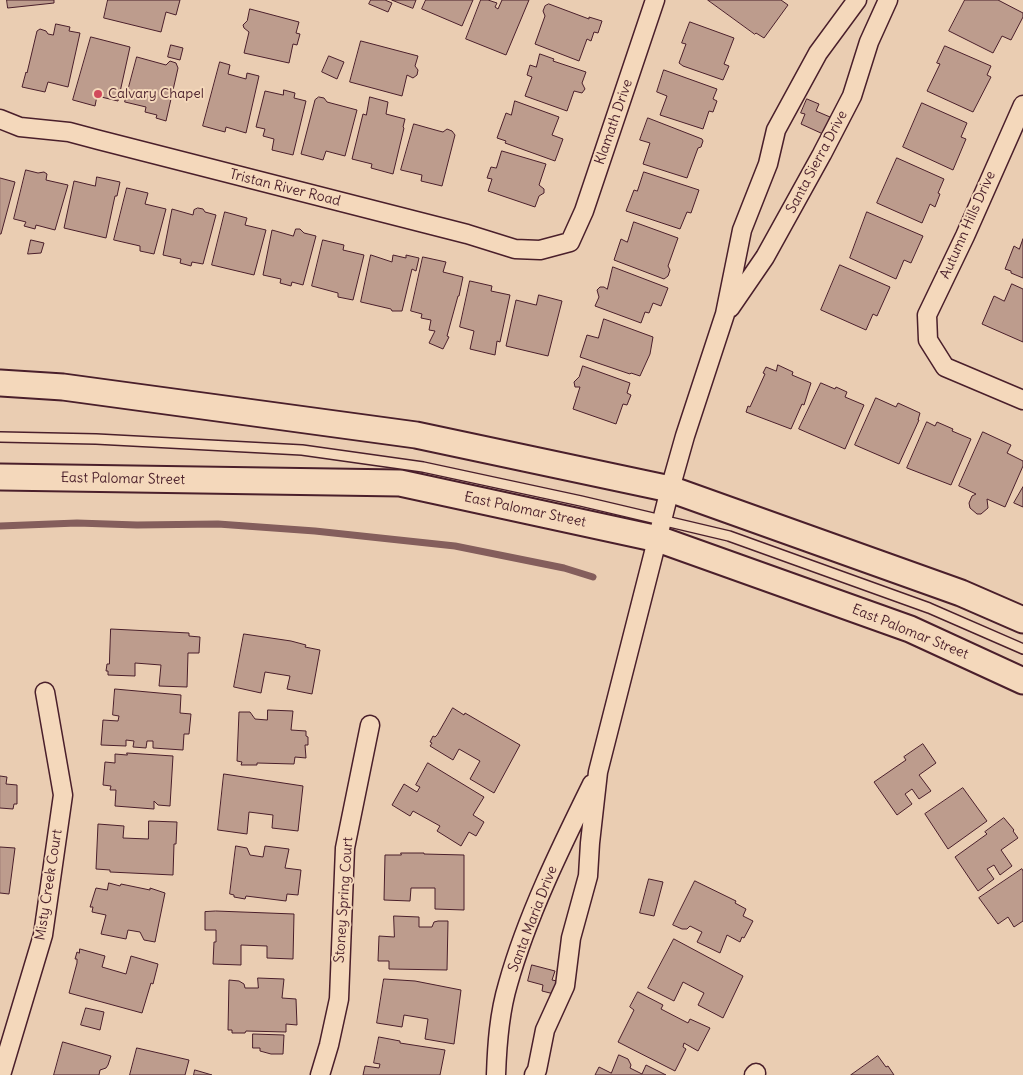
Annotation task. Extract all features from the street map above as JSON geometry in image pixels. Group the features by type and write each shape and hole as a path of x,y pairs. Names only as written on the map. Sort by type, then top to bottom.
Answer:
{"main road":[{"path":"0,382 63,387 416,436 670,489 960,593 1023,620"},
{"name":"East Palomar Street","path":"0,477 400,484 660,530 910,629 1023,681"}],"street":[{"name":"Santa Sierra Drive","path":"670,489 725,314 742,230 768,164 776,130 818,53 857,0"},
{"name":"Santa Sierra Drive","path":"725,314 765,257 822,154 852,96 869,42 888,0"},
{"name":"Klamath Drive","path":"570,242 584,211 650,1"},
{"name":"Autumn Hills Drive","path":"1023,105 965,236 927,315 928,340 945,366 1023,400"},
{"name":"Tristan River Road","path":"0,119 20,127 69,132 468,234 515,249 540,250 570,242"},
{"name":"Santa Maria Drive","path":"534,1075 537,1070 546,1030 566,986 571,938 588,876 598,772 670,489"},
{"name":"Misty Creek Court","path":"1,1075 43,935 63,795 45,692"},
{"name":"Stoney Spring Court","path":"320,1075 339,999 345,848 370,725"},
{"name":"Santa Maria Drive","path":"496,1075 497,1041 507,985 528,927 560,851 598,772"}],"lane":[{"path":"0,437 96,439 302,450 423,467 581,501 660,530 738,540 929,608 1023,649"}],"building":[{"path":"7,0 54,0 54,3 8,8"},
{"path":"108,0 180,0 176,15 166,12 161,32 104,18"},
{"path":"371,0 385,0 392,3 388,12 369,4"},
{"path":"392,0 416,0 413,8"},
{"path":"426,0 473,0 462,26 422,9"},
{"path":"481,0 497,3 495,7 498,9 502,0 529,0 506,55 466,39"},
{"path":"708,0 781,0 788,5 764,38 755,34"},
{"path":"965,0 998,0 1023,13 1023,17 1011,40 1002,36 993,53 949,31"},
{"path":"549,4 589,19 589,17 602,21 598,33 594,32 591,41 587,39 579,61 535,44 545,16 543,11 545,6"},
{"path":"250,9 299,22 296,33 300,34 297,45 293,44 289,63 244,53 249,32 243,25 247,21"},
{"path":"690,22 734,38 724,64 729,66 723,80 679,63 686,44 682,43"},
{"path":"56,24 70,27 69,31 80,33 68,87 48,82 45,92 22,87 37,31 40,29 53,35"},
{"path":"91,37 130,47 118,101 97,96 95,106 73,100"},
{"path":"361,41 418,56 415,66 418,70 417,75 413,78 407,75 402,96 350,82"},
{"path":"171,45 183,48 180,60 168,57"},
{"path":"945,46 991,66 987,75 991,77 973,112 927,91 940,64 937,63"},
{"path":"540,54 554,59 553,61 586,72 582,83 585,89 582,93 574,91 567,111 525,96 532,77 527,75 530,65 536,67"},
{"path":"329,56 344,62 337,79 322,72"},
{"path":"137,57 166,65 170,61 176,63 178,68 166,121 156,118 157,115 145,112 146,107 125,102"},
{"path":"220,62 230,65 228,74 246,79 247,73 259,76 246,133 226,127 225,132 203,126"},
{"path":"664,70 717,89 713,99 717,101 713,112 709,111 703,129 660,115 667,96 657,92"},
{"path":"284,90 295,93 294,98 306,101 293,155 272,150 274,139 263,136 265,129 256,127 265,91 283,95"},
{"path":"319,97 324,98 327,102 357,110 345,156 326,151 323,160 301,154 315,100"},
{"path":"370,97 388,102 386,114 405,119 393,174 371,168 372,164 352,159 363,114 366,115"},
{"path":"807,99 819,104 816,111 830,117 823,134 801,124 805,114 801,113"},
{"path":"515,101 559,117 552,135 563,139 555,161 505,143 506,141 497,138 506,113 511,115"},
{"path":"922,103 967,123 961,137 966,139 953,170 903,147"},
{"path":"648,118 702,139 701,147 698,148 687,178 643,164 650,143 640,140"},
{"path":"414,124 443,132 447,129 455,135 442,186 421,181 422,175 401,170"},
{"path":"502,151 546,164 539,185 544,189 544,193 539,196 535,207 488,191 492,179 487,178 491,167 496,168"},
{"path":"897,158 944,179 935,207 930,204 922,223 877,203"},
{"path":"26,170 38,173 44,172 47,174 46,180 68,185 55,230 36,225 35,229 24,226 26,222 14,219"},
{"path":"644,172 699,190 691,213 687,212 680,229 626,211 634,190 637,191"},
{"path":"97,177 120,182 106,238 64,228 74,181 95,186"},
{"path":"0,178 15,182 1,234 0,234"},
{"path":"127,188 148,193 145,204 166,209 154,254 140,251 140,246 114,240"},
{"path":"198,208 216,215 203,264 192,262 191,266 180,263 181,259 163,255 172,209 193,215 194,210"},
{"path":"225,212 247,218 245,225 266,230 254,275 212,265"},
{"path":"867,212 923,236 911,263 904,260 896,279 850,258"},
{"path":"634,222 678,238 668,266 670,270 668,276 664,279 614,260 621,239 627,242"},
{"path":"296,229 316,236 303,285 292,282 291,286 280,283 281,279 263,275 272,230 293,236"},
{"path":"1023,239 1023,278 1005,269 1014,246 1019,249"},
{"path":"31,240 44,243 41,253 28,254"},
{"path":"323,240 344,245 343,250 364,255 353,300 338,297 338,293 312,286"},
{"path":"371,255 392,262 393,255 419,258 416,271 412,269 402,311 392,311 391,309 361,302"},
{"path":"423,257 446,262 443,272 463,277 447,336 449,337 443,349 429,343 435,331 429,330 431,320 421,318 422,314 411,311"},
{"path":"840,265 890,287 877,316 873,314 866,330 821,310"},
{"path":"613,267 668,288 661,306 653,303 649,313 645,312 641,323 595,306 599,297 597,290 600,287 607,289"},
{"path":"470,281 492,286 491,291 510,295 500,342 497,341 495,355 470,349 474,331 460,327"},
{"path":"1012,284 1023,289 1023,342 982,324 994,296 1004,301"},
{"path":"539,295 562,301 548,356 506,346 516,300 536,305"},
{"path":"604,319 653,337 650,354 640,376 580,357 587,335 598,338"},
{"path":"778,365 793,372 792,375 811,383 804,405 802,404 791,429 746,412 765,374 763,373 766,367 776,371"},
{"path":"583,366 630,383 627,393 631,395 627,405 623,404 616,424 573,409 580,387 575,387 574,382 579,377"},
{"path":"821,383 847,392 845,397 864,405 845,449 799,429"},
{"path":"876,398 896,407 898,403 920,413 919,420 899,464 855,445"},
{"path":"927,422 935,426 937,422 971,439 951,485 907,468"},
{"path":"983,432 1011,445 1007,453 1023,461 1023,466 1005,507 987,499 988,508 981,514 977,514 970,508 969,503 972,496 976,494 959,486"},
{"path":"1023,487 1023,507 1014,503"},
{"path":"111,629 189,633 189,636 200,637 199,653 188,653 187,687 159,686 161,665 135,663 135,676 108,675 108,671 106,671 107,664 109,664"},
{"path":"244,634 291,641 306,645 305,647 320,650 312,694 287,689 290,676 265,672 261,693 234,687"},
{"path":"115,689 181,695 180,713 191,714 189,734 184,734 183,750 153,748 153,741 147,741 146,748 133,747 134,741 126,740 126,746 101,745 103,720 118,721 119,716 113,715"},
{"path":"453,708 520,745 494,793 470,779 480,761 459,749 453,760 430,746 433,736 437,735"},
{"path":"268,710 293,711 291,730 306,731 306,736 308,737 308,745 305,745 306,758 295,757 294,764 257,763 257,765 241,765 242,762 237,761 239,712 250,712 255,719 267,720"},
{"path":"923,744 936,763 919,775 931,791 919,799 912,789 905,794 912,804 897,815 874,782 906,760 904,757"},
{"path":"127,753 173,756 170,806 158,805 154,801 154,809 115,806 116,790 110,790 111,786 103,785 105,762 115,763 115,754 127,755"},
{"path":"428,763 484,797 473,815 484,822 476,836 469,832 461,846 437,831 440,826 413,811 410,816 392,805 404,784 417,792 420,787 416,785"},
{"path":"224,774 303,786 298,831 272,828 273,815 249,812 247,834 218,830"},
{"path":"0,776 7,777 6,784 17,785 17,804 14,804 13,809 0,808"},
{"path":"963,788 987,821 948,849 925,814"},
{"path":"1004,818 1018,838 1001,850 1012,866 1000,875 994,865 987,869 994,879 978,891 955,857 987,834 985,832"},
{"path":"149,821 177,822 173,875 110,872 110,870 96,869 98,824 124,826 123,838 148,839"},
{"path":"236,846 247,848 250,855 263,857 265,846 289,849 285,868 301,870 298,895 287,894 286,901 246,896 245,899 234,897 234,895 230,894"},
{"path":"0,847 15,848 9,894 0,893"},
{"path":"401,853 464,855 464,910 435,909 435,888 411,888 410,901 384,900 385,855 401,855"},
{"path":"1022,869 1023,921 1014,927 1008,917 998,924 979,898"},
{"path":"649,879 663,882 654,916 640,913"},
{"path":"695,881 736,901 735,903 746,909 743,916 753,921 740,942 727,935 720,953 697,942 702,932 690,926 687,929 682,929 673,925"},
{"path":"109,883 150,890 150,888 165,893 155,942 144,940 140,932 128,930 126,939 101,934 106,915 92,912 93,907 90,907 96,888 107,890"},
{"path":"205,912 294,914 293,959 267,958 267,946 241,945 241,965 213,964 216,930 205,930"},
{"path":"394,916 419,917 419,927 432,927 434,922 448,921 447,970 389,969 389,961 378,961 379,936 394,937"},
{"path":"674,939 743,976 723,1018 698,1005 704,993 683,982 674,1001 648,988"},
{"path":"80,949 105,956 102,967 126,974 131,956 158,964 142,1013 69,993 77,963 77,959 75,959"},
{"path":"532,965 555,971 552,980 557,981 554,994 542,991 543,985 528,981"},
{"path":"258,978 284,979 282,998 296,999 297,1025 286,1024 286,1032 246,1031 245,1033 232,1033 232,1030 228,1030 229,980 239,981 244,984 245,988 258,988"},
{"path":"384,979 415,981 461,990 454,1044 425,1039 428,1019 404,1015 402,1027 377,1023"},
{"path":"638,992 663,1005 661,1009 688,1023 690,1019 710,1028 698,1051 684,1043 683,1047 686,1049 675,1071 618,1042 634,1010 630,1007"},
{"path":"86,1008 104,1012 100,1030 81,1025"},
{"path":"253,1034 284,1035 283,1054 271,1054 260,1051 260,1048 253,1048"},
{"path":"379,1037 400,1041 400,1043 445,1050 440,1075 363,1075 365,1066 379,1068 380,1064 374,1063"},
{"path":"63,1042 111,1056 108,1065 100,1070 99,1075 54,1075"},
{"path":"137,1048 189,1060 185,1075 130,1075"},
{"path":"619,1055 628,1059 631,1065 630,1068 642,1074 646,1065 666,1075 595,1075 599,1067 611,1073"},
{"path":"878,1056 894,1075 851,1075"},
{"path":"195,1070 212,1075 194,1075"}],"waterway":[{"path":"0,526 77,523 137,525 218,524 315,531 455,546 564,568 593,577"}],"place":[{"name":"Calvary Chapel","path":"98,94"}]}
